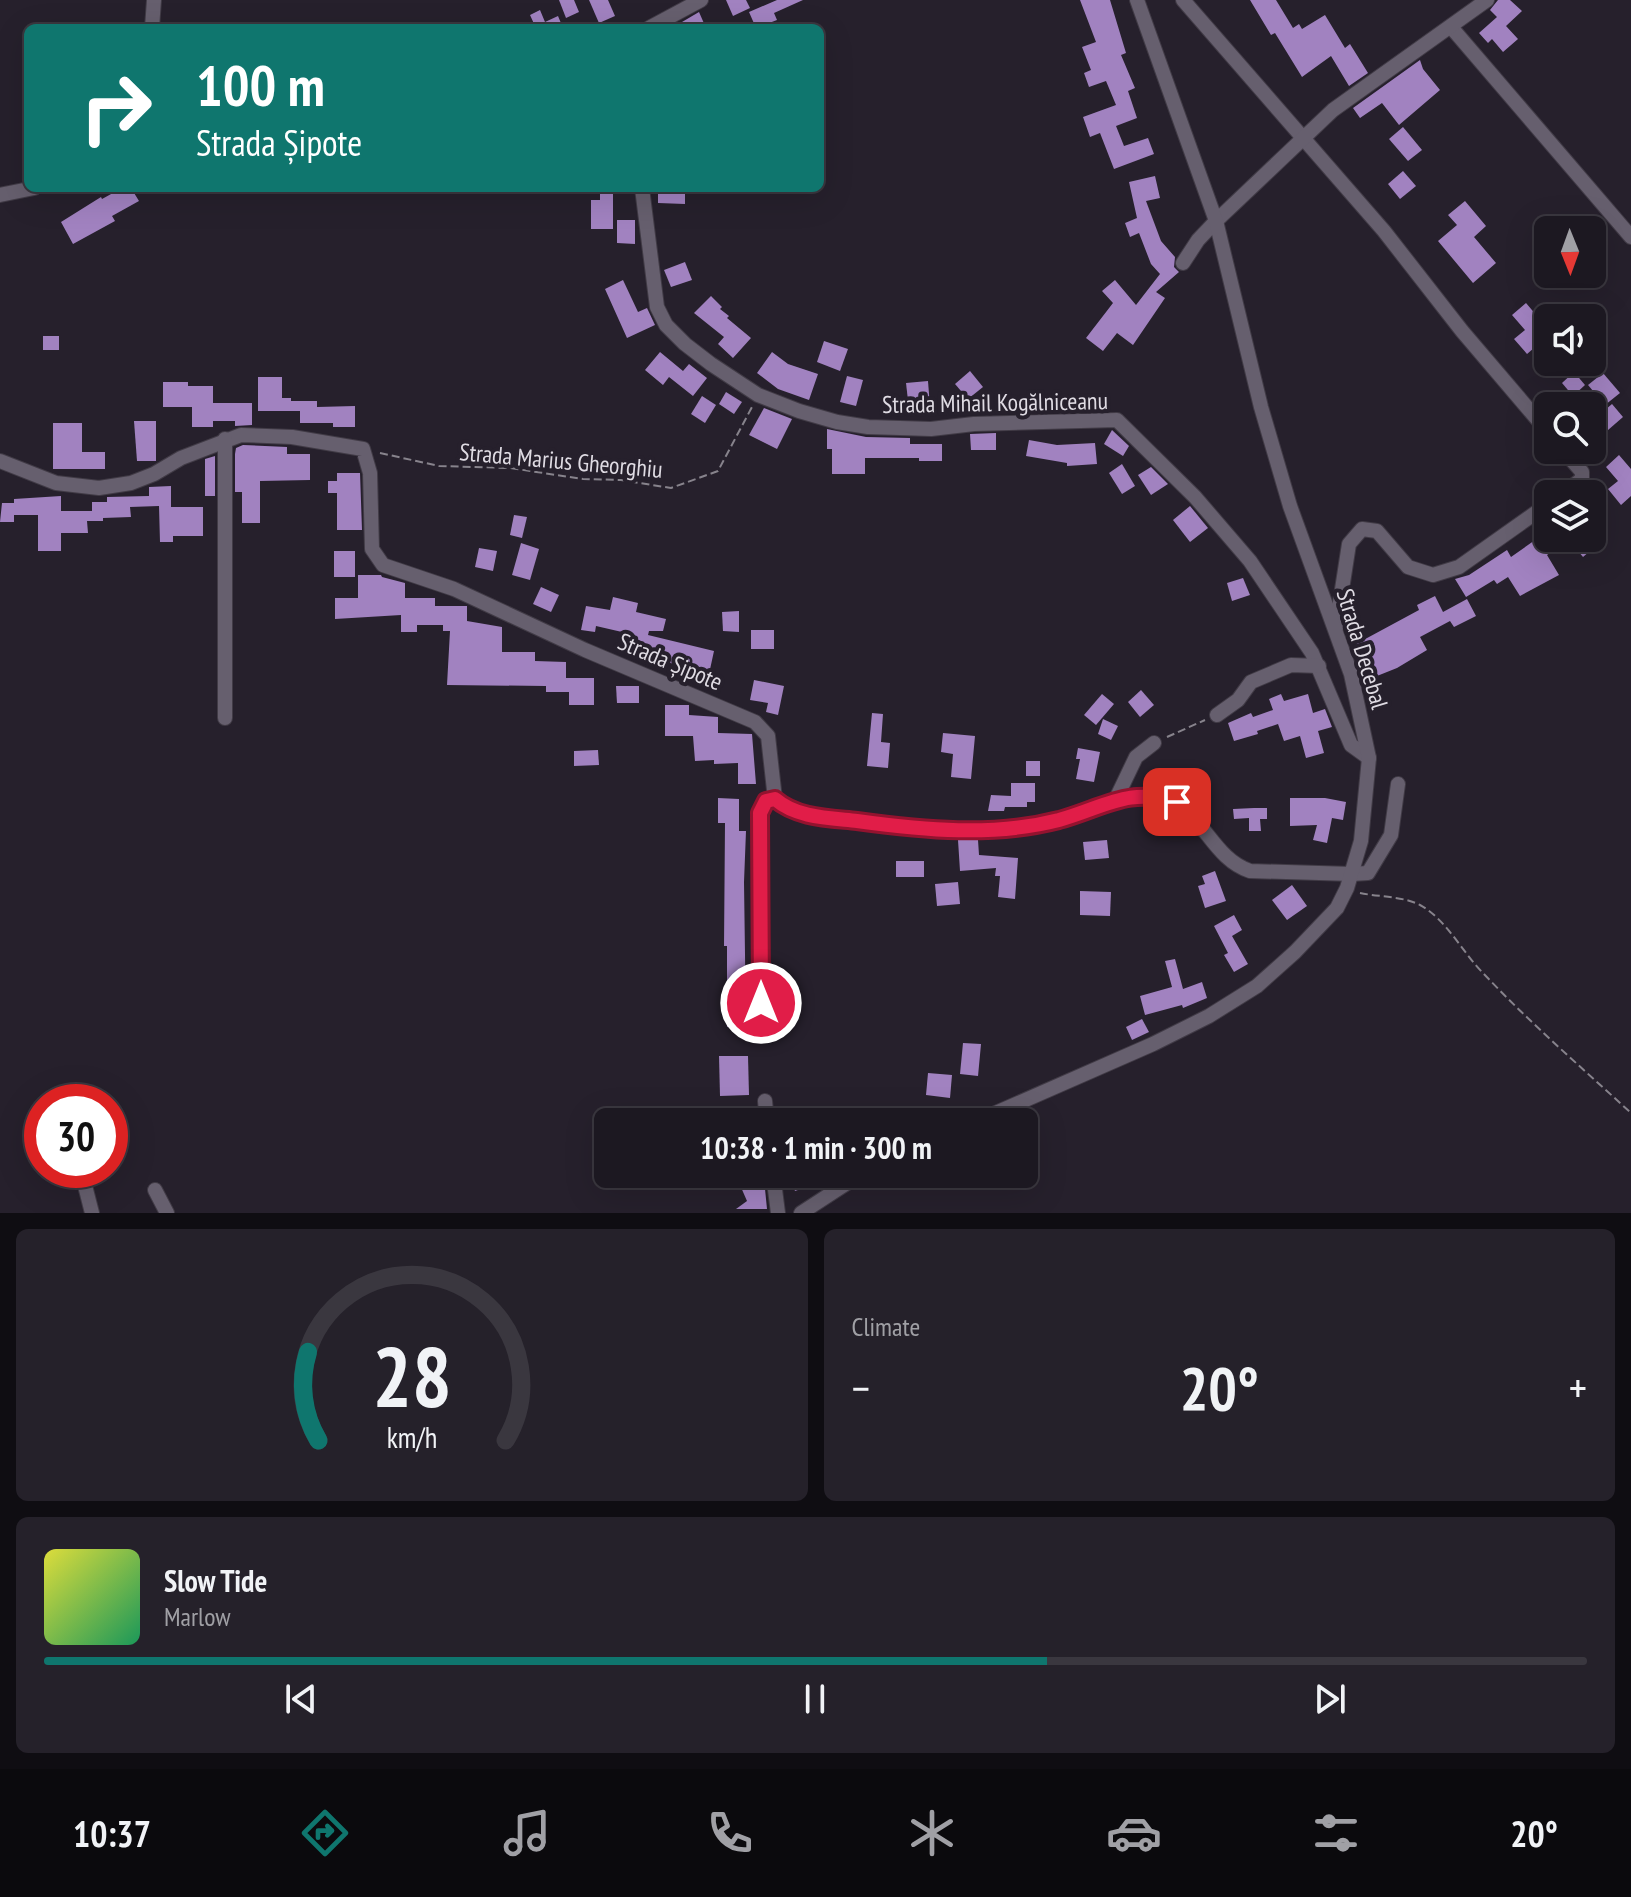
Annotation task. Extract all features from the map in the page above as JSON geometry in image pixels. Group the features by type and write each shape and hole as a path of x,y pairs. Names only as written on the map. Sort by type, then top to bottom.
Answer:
{"street":[{"path":"152,24 154,0"},
{"path":"656,24 701,0"},
{"name":"Strada Decebal","path":"1007,1108 1153,1044 1245,993 1267,977 1337,908 1350,881 1361,841 1369,758 1351,674 1290,506 1261,407 1216,221 1137,0"},
{"path":"1183,0 1384,231 1462,331 1534,416"},
{"path":"1183,263 1198,240 1216,221 1333,110 1487,0"},
{"path":"1451,27 1631,237"},
{"path":"0,195 24,190"},
{"name":"Strada Mihail Kogălniceanu","path":"643,192 657,307 666,325 711,364 758,395 837,422 890,428 1117,420 1195,497 1250,561 1319,666 1351,745 1369,758"},
{"path":"0,461 56,483 114,487 154,474 181,458 241,435 292,437 363,449"},
{"path":"225,439 225,718"},
{"name":"Strada Șipote","path":"363,449 370,473 372,549 383,565 454,589 585,650 755,722 768,736 775,799"},
{"path":"1336,632 1349,544 1362,529 1377,531 1408,567 1433,575 1459,567 1534,514"},
{"path":"1217,715 1238,700 1251,682 1291,665 1319,666"},
{"path":"1115,801 1136,757 1154,743"},
{"path":"761,1003 760,813 766,801 775,799 791,811 820,817 952,831 1008,828 1059,820 1137,795 1156,796 1177,802 1192,815 1235,866 1250,871 1350,881 1368,873 1391,835 1398,784"},
{"path":"765,1101 766,1108"},
{"path":"86,1188 92,1213"},
{"path":"775,1188 778,1213"},
{"path":"801,1213 839,1188"},
{"path":"155,1190 167,1213"}],"path":[{"name":"Strada Marius Gheorghiu","path":"363,449 439,466 510,468 671,488 718,471 758,395"},
{"path":"1154,743 1217,715"},
{"path":"1350,881 1423,906 1535,1027 1631,1113"}],"building":[{"path":"559,0 574,0 579,12 566,18"},
{"path":"589,0 608,0 615,16 599,23"},
{"path":"726,0 746,0 750,8 733,16"},
{"path":"777,0 803,0 774,13 777,20 766,24 754,24 749,12"},
{"path":"1080,0 1110,0 1126,53 1121,55 1135,88 1128,91 1137,118 1116,126 1124,146 1148,138 1154,154 1114,169 1100,133 1090,137 1083,117 1116,105 1106,81 1089,87 1084,73 1091,70 1082,47 1096,42"},
{"path":"1250,0 1276,0 1293,28 1299,24 1302,29 1325,15 1345,48 1350,44 1368,73 1349,86 1331,56 1302,77"},
{"path":"1498,0 1510,0 1522,11 1506,26 1518,39 1503,52 1492,39 1488,43 1479,33 1497,17 1490,10"},
{"path":"540,10 545,22 558,16 561,24 534,24 530,15"},
{"path":"699,12 704,24 683,24"},
{"path":"1420,60 1423,69 1440,90 1399,125 1382,103 1360,118 1353,108"},
{"path":"1403,127 1422,150 1408,161 1389,139"},
{"path":"1403,171 1416,186 1400,199 1388,184"},
{"path":"1155,176 1160,198 1146,201 1161,241 1175,257 1174,267 1179,272 1156,292 1165,298 1133,345 1117,333 1103,351 1086,338 1113,303 1102,291 1115,280 1136,305 1160,274 1151,264 1139,233 1130,237 1125,223 1137,218 1129,182"},
{"path":"115,192 133,192 139,201 112,216 115,221 73,244 61,222"},
{"path":"600,192 613,192 613,229 591,229 591,200 600,200"},
{"path":"658,192 685,192 685,204 658,203"},
{"path":"1465,201 1486,226 1474,237 1496,263 1473,283 1438,241 1457,225 1448,215"},
{"path":"617,220 635,220 635,244 617,243"},
{"path":"685,262 692,280 671,287 664,270"},
{"path":"623,280 638,312 647,308 655,325 627,338 605,289"},
{"path":"711,296 729,316 727,318 751,338 733,358 718,344 724,337 694,313"},
{"path":"1526,303 1534,312 1534,348 1527,354 1514,339 1525,330 1512,315"},
{"path":"43,336 59,336 59,350 43,350"},
{"path":"824,341 848,349 840,371 817,362"},
{"path":"660,352 683,371 689,364 707,378 693,396 669,377 663,385 645,370"},
{"path":"772,352 788,364 818,374 809,400 778,389 757,373"},
{"path":"970,371 983,387 968,399 955,384"},
{"path":"847,376 863,380 856,406 840,402"},
{"path":"1570,376 1577,376 1585,385 1577,392 1570,392 1562,383"},
{"path":"1599,376 1606,376 1620,393 1606,404 1606,392 1594,392 1588,385"},
{"path":"258,377 282,377 282,398 291,398 291,401 317,401 317,407 355,406 355,427 300,423 300,411 258,411"},
{"path":"928,381 930,407 909,409 906,383"},
{"path":"163,382 213,386 213,403 252,403 252,425 235,426 235,421 213,421 213,427 192,427 192,407 163,407"},
{"path":"726,392 742,402 734,414 719,404"},
{"path":"702,396 716,405 705,423 691,414"},
{"path":"1612,404 1623,417 1606,432 1606,409"},
{"path":"764,408 792,419 777,449 749,435"},
{"path":"134,421 156,421 156,461 137,461"},
{"path":"53,423 82,423 82,452 105,452 105,469 53,469"},
{"path":"827,429 866,437 910,438 910,444 942,444 942,461 865,458 865,474 832,474 832,449 827,449"},
{"path":"1112,430 1129,446 1123,456 1104,444"},
{"path":"996,433 996,450 971,450 970,434"},
{"path":"1029,440 1057,445 1095,443 1097,464 1067,466 1067,463 1026,456"},
{"path":"243,445 287,447 287,454 310,454 310,480 260,481 260,523 242,523 242,492 235,492 236,448"},
{"path":"1619,455 1631,469 1631,496 1621,505 1608,489 1618,481 1606,467"},
{"path":"215,456 215,496 205,496 205,459"},
{"path":"1122,464 1135,486 1122,494 1109,473"},
{"path":"1151,467 1168,484 1151,495 1138,475"},
{"path":"337,473 360,473 362,530 337,530 337,493 328,493 328,481 337,481"},
{"path":"171,486 171,507 203,507 203,536 173,536 173,542 160,542 159,506 130,507 131,517 87,521 88,533 61,533 61,551 38,551 38,515 14,515 14,522 0,522 2,503 14,503 14,499 61,496 61,511 92,511 92,502 107,502 107,497 149,496 149,487"},
{"path":"1190,506 1208,528 1190,542 1173,520"},
{"path":"514,515 527,517 522,538 510,535"},
{"path":"1534,541 1534,552 1551,552 1547,555 1559,575 1520,596 1508,577 1497,584 1494,580 1466,597 1455,579 1469,575 1507,550 1511,557"},
{"path":"521,543 539,549 530,580 512,575"},
{"path":"479,548 497,551 493,571 475,567"},
{"path":"334,551 355,551 355,577 334,577"},
{"path":"358,575 381,575 405,583 405,598 435,598 435,606 467,606 467,621 502,627 502,652 535,652 535,661 566,662 566,678 594,678 594,705 569,705 569,692 546,692 546,686 447,685 450,631 443,631 443,625 417,625 417,632 401,632 401,615 335,619 335,598 358,598"},
{"path":"1243,578 1250,595 1232,601 1227,583"},
{"path":"541,587 559,595 551,612 533,604"},
{"path":"1435,596 1443,612 1467,599 1476,616 1454,627 1450,621 1420,637 1427,650 1377,676 1371,659 1366,662 1356,644 1419,610 1417,605"},
{"path":"613,597 638,603 636,612 666,619 663,631 649,631 648,635 714,651 709,674 632,650 635,635 596,626 595,632 581,630 586,606 610,610"},
{"path":"739,611 739,632 723,631 722,612"},
{"path":"751,630 774,630 774,649 751,649"},
{"path":"754,680 784,686 778,715 766,712 768,703 750,700"},
{"path":"616,686 639,686 639,703 617,703"},
{"path":"1141,690 1154,705 1140,717 1128,702"},
{"path":"1102,694 1114,704 1096,725 1084,715"},
{"path":"1281,694 1284,701 1308,694 1313,713 1325,709 1332,727 1318,731 1324,753 1306,758 1300,736 1284,741 1278,724 1234,741 1228,723 1251,713 1253,717 1273,710 1269,699"},
{"path":"665,705 689,705 689,715 718,717 718,733 752,734 756,784 738,784 738,763 695,761 693,736 665,736"},
{"path":"872,713 883,714 881,742 890,743 888,768 867,766"},
{"path":"1103,719 1118,726 1111,740 1098,734"},
{"path":"943,733 975,736 971,779 951,777 953,754 941,752"},
{"path":"1078,748 1100,752 1094,782 1076,779 1080,759 1076,759"},
{"path":"598,750 599,765 574,766 574,751"},
{"path":"1026,761 1040,761 1040,776 1026,776"},
{"path":"1011,783 1035,783 1035,802 1027,802 1027,807 988,811 991,795 1011,796"},
{"path":"718,798 739,799 739,831 746,831 746,1027 727,1027 725,823 718,823"},
{"path":"1290,798 1325,798 1346,802 1343,820 1332,818 1327,843 1313,840 1317,825 1290,826"},
{"path":"1267,808 1267,819 1260,819 1261,831 1249,831 1249,818 1234,819 1233,809"},
{"path":"958,840 978,840 979,855 1018,858 1015,899 998,897 1000,876 995,876 996,868 960,871"},
{"path":"1107,840 1109,858 1085,860 1083,842"},
{"path":"896,861 924,861 924,877 896,877"},
{"path":"1215,871 1226,901 1205,908 1198,886 1205,884 1202,876"},
{"path":"958,882 960,904 937,906 935,884"},
{"path":"1292,885 1307,906 1287,920 1272,900"},
{"path":"1080,891 1111,892 1110,916 1080,915"},
{"path":"1234,915 1242,930 1232,936 1248,964 1234,972 1214,926"},
{"path":"1175,959 1183,989 1202,982 1207,998 1183,1008 1182,1005 1145,1015 1140,996 1172,987 1165,961"},
{"path":"1142,1019 1149,1032 1132,1040 1126,1027"},
{"path":"963,1043 981,1044 978,1076 960,1074"},
{"path":"719,1056 748,1056 749,1095 720,1096"},
{"path":"928,1073 952,1075 950,1098 926,1095"},
{"path":"741,1188 765,1189 767,1209 736,1209 747,1201"}],"route":[{"path":"761,1003 760,813 766,801 775,799 791,811 820,817 952,831 1008,828 1059,820 1137,795 1177,802"}]}
